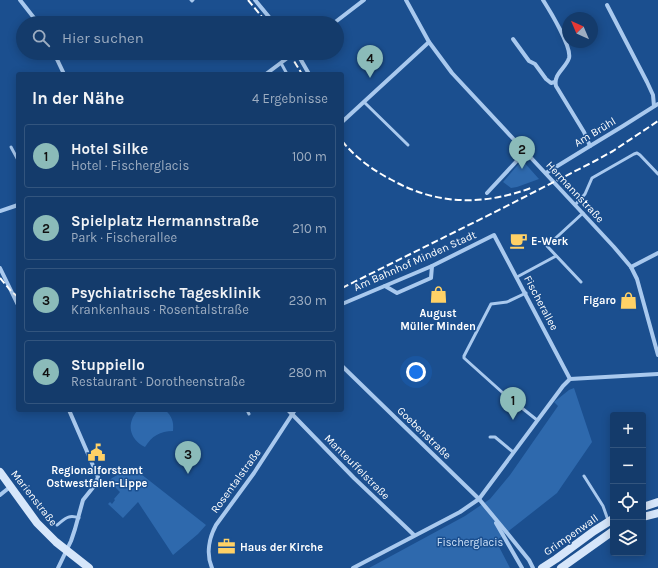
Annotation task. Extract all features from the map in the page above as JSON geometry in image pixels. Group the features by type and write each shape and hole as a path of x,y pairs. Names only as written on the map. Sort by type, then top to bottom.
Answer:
{"street":[{"path":"20,0 33,16"},
{"path":"255,0 268,16"},
{"path":"343,16 364,0"},
{"name":"Hermannstraße","path":"406,0 429,42 452,73 575,204 631,267 637,279 658,354"},
{"path":"544,0 568,47 569,54 555,82 558,90 584,132 590,146"},
{"name":"Am Brühl","path":"546,173 656,105 647,82 607,5"},
{"path":"513,39 530,62 535,64 546,79 551,83 555,82"},
{"path":"344,120 429,42"},
{"path":"57,60 63,72"},
{"path":"269,72 285,60"},
{"path":"301,60 308,72"},
{"path":"487,193 525,152"},
{"path":"0,211 16,206"},
{"name":"Am Bahnhof Minden Stadt","path":"344,303 432,266 494,235"},
{"name":"Fischerallee","path":"494,235 526,293 570,379"},
{"path":"631,267 658,253"},
{"path":"385,286 397,292 431,278 432,266"},
{"path":"0,268 16,301"},
{"name":"Goebenstraße","path":"344,368 479,499 529,560 533,568"},
{"path":"353,568 460,512 479,499 562,386 570,379 658,374"},
{"path":"58,568 76,529 83,500 98,477 70,412"},
{"name":"Manteuffelstraße","path":"294,412 354,478 414,535"},
{"name":"Rosentalstraße","path":"212,568 208,550 212,532 254,473 294,412"},
{"name":"Marienstraße","path":"0,472 37,523 66,551 89,568"},
{"path":"0,495 10,487"},
{"path":"646,506 658,502"},
{"path":"646,516 658,513"},
{"name":"Goebenstraße","path":"492,515 522,568"},
{"name":"Grimpenwall","path":"542,568 594,531 610,522"},
{"name":"Grimpenwall","path":"560,568 610,533"}],"lane":[{"path":"281,63 286,72"},
{"path":"364,102 408,145"},
{"path":"11,147 16,156"},
{"path":"575,204 585,194 592,178 634,154 637,153 640,155 658,174"},
{"path":"580,282 547,246 583,213"},
{"path":"517,277 556,256"},
{"path":"526,293 507,302 491,304 464,358 503,393 537,420"},
{"path":"490,437 495,437 513,452"},
{"path":"584,476 610,520"},
{"path":"57,525 68,517 73,516 79,518"}],"green space":[{"path":"522,160 539,179 511,188 503,182"},
{"name":"Fischerglacis","path":"574,388 592,442 557,493 496,541 510,568 369,568 465,516 490,499 510,475 558,406 554,402 569,390"},
{"path":"136,412 167,412 172,419 173,431 164,432 157,435 150,440 145,447 135,440 131,430 134,415"},
{"path":"132,467 206,525 198,534 173,555 138,502 123,518 108,504 110,502 112,504 120,492 109,481"}],"railway":[{"path":"248,0 261,16"},
{"path":"293,60 301,72"},
{"path":"344,287 593,162 613,151 658,121"},
{"path":"344,143 376,171 407,188 425,194 459,200 477,200 495,198 531,188"},
{"path":"0,278 16,295"}],"place":[{"name":"Stuppiello","path":"370,78"},
{"name":"Spielplatz Hermannstraße","path":"522,169"},
{"name":"E-Werk","path":"518,241"},
{"name":"August Müller Minden","path":"438,295"},
{"name":"Figaro","path":"629,300"},
{"name":"Hotel Silke","path":"513,420"},
{"name":"Regionalforstamt Ostwestfalen-Lippe","path":"97,452"},
{"name":"Psychiatrische Tagesklinik","path":"188,474"},
{"name":"Haus der Kirche","path":"227,547"}]}
